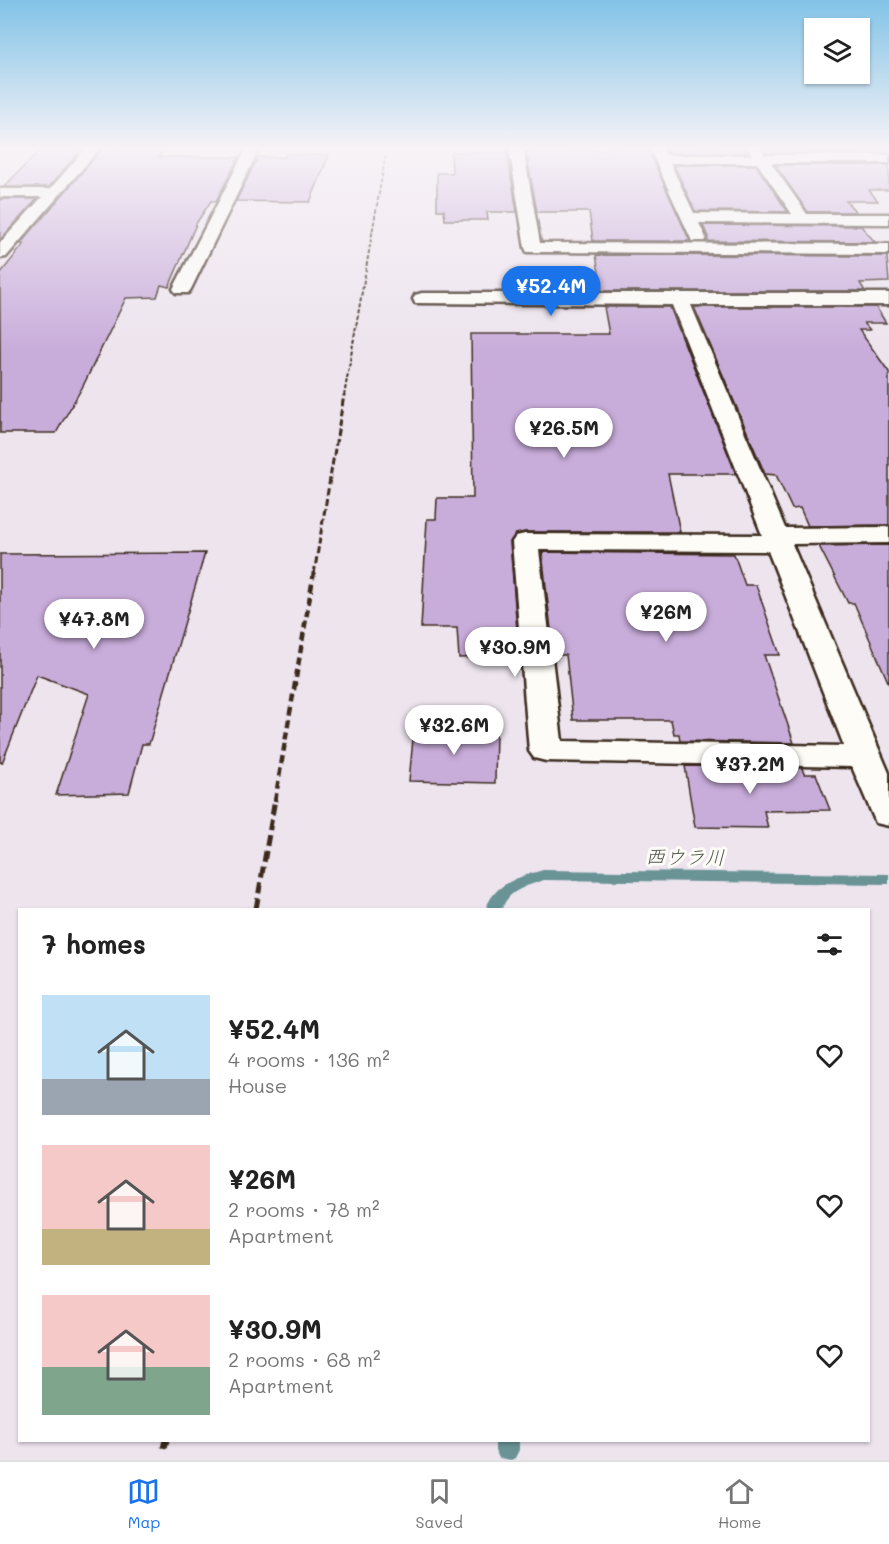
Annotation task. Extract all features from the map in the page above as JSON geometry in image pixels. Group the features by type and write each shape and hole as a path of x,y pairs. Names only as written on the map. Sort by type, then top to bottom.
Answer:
{"street":[{"path":"0,253 34,215"},
{"path":"182,290 220,215"},
{"path":"527,215 533,248 889,249"},
{"path":"688,215 703,248"},
{"path":"799,215 802,219"},
{"path":"689,218 883,219 889,235"},
{"path":"422,299 889,299"},
{"path":"679,299 889,815"},
{"path":"865,757 546,751 525,542 777,539 889,535"}],"building":[{"path":"0,215 22,215 0,240"},
{"path":"45,215 202,215 169,287 161,285 157,297 126,298 83,386 56,433 0,433 0,274 24,244 20,244"},
{"path":"445,215 487,215 488,220 445,220"},
{"path":"589,215 678,215 690,241 593,241"},
{"path":"703,225 861,226 875,242 707,241 708,237"},
{"path":"596,255 887,256 889,282 860,283 865,291 602,291"},
{"path":"604,307 670,307 736,474 668,474 680,532 525,532 516,534 510,542 519,656 459,658 457,628 421,628 427,519 436,519 437,498 473,498 471,334 609,334"},
{"path":"694,307 876,307 886,323 864,323 870,330 859,330 889,372 889,525 808,526 800,508 792,509 776,475 765,474"},
{"path":"889,545 889,684 854,603 848,603 819,546"},
{"path":"542,552 734,554 745,585 756,585 780,655 764,655 794,743 680,741 679,734 674,734 671,720 573,720 566,655 554,655"},
{"path":"205,553 149,744 142,744 129,793 56,795 89,694 37,675 2,763 0,762 0,554"},
{"path":"414,729 496,730 495,783 409,781"},
{"path":"685,766 802,768 804,774 816,774 830,810 764,811 768,828 695,827"}],"waterway":[{"name":"西ウラ川","path":"494,908 496,901 506,890 543,875 889,879"},
{"name":"西ウラ川","path":"507,1442 507,1450"}],"railway":[{"path":"344,396 375,215"},
{"path":"314,574 344,395"},
{"path":"275,801 314,572"},
{"path":"256,908 275,799"},
{"path":"164,1448 166,1442"}]}
